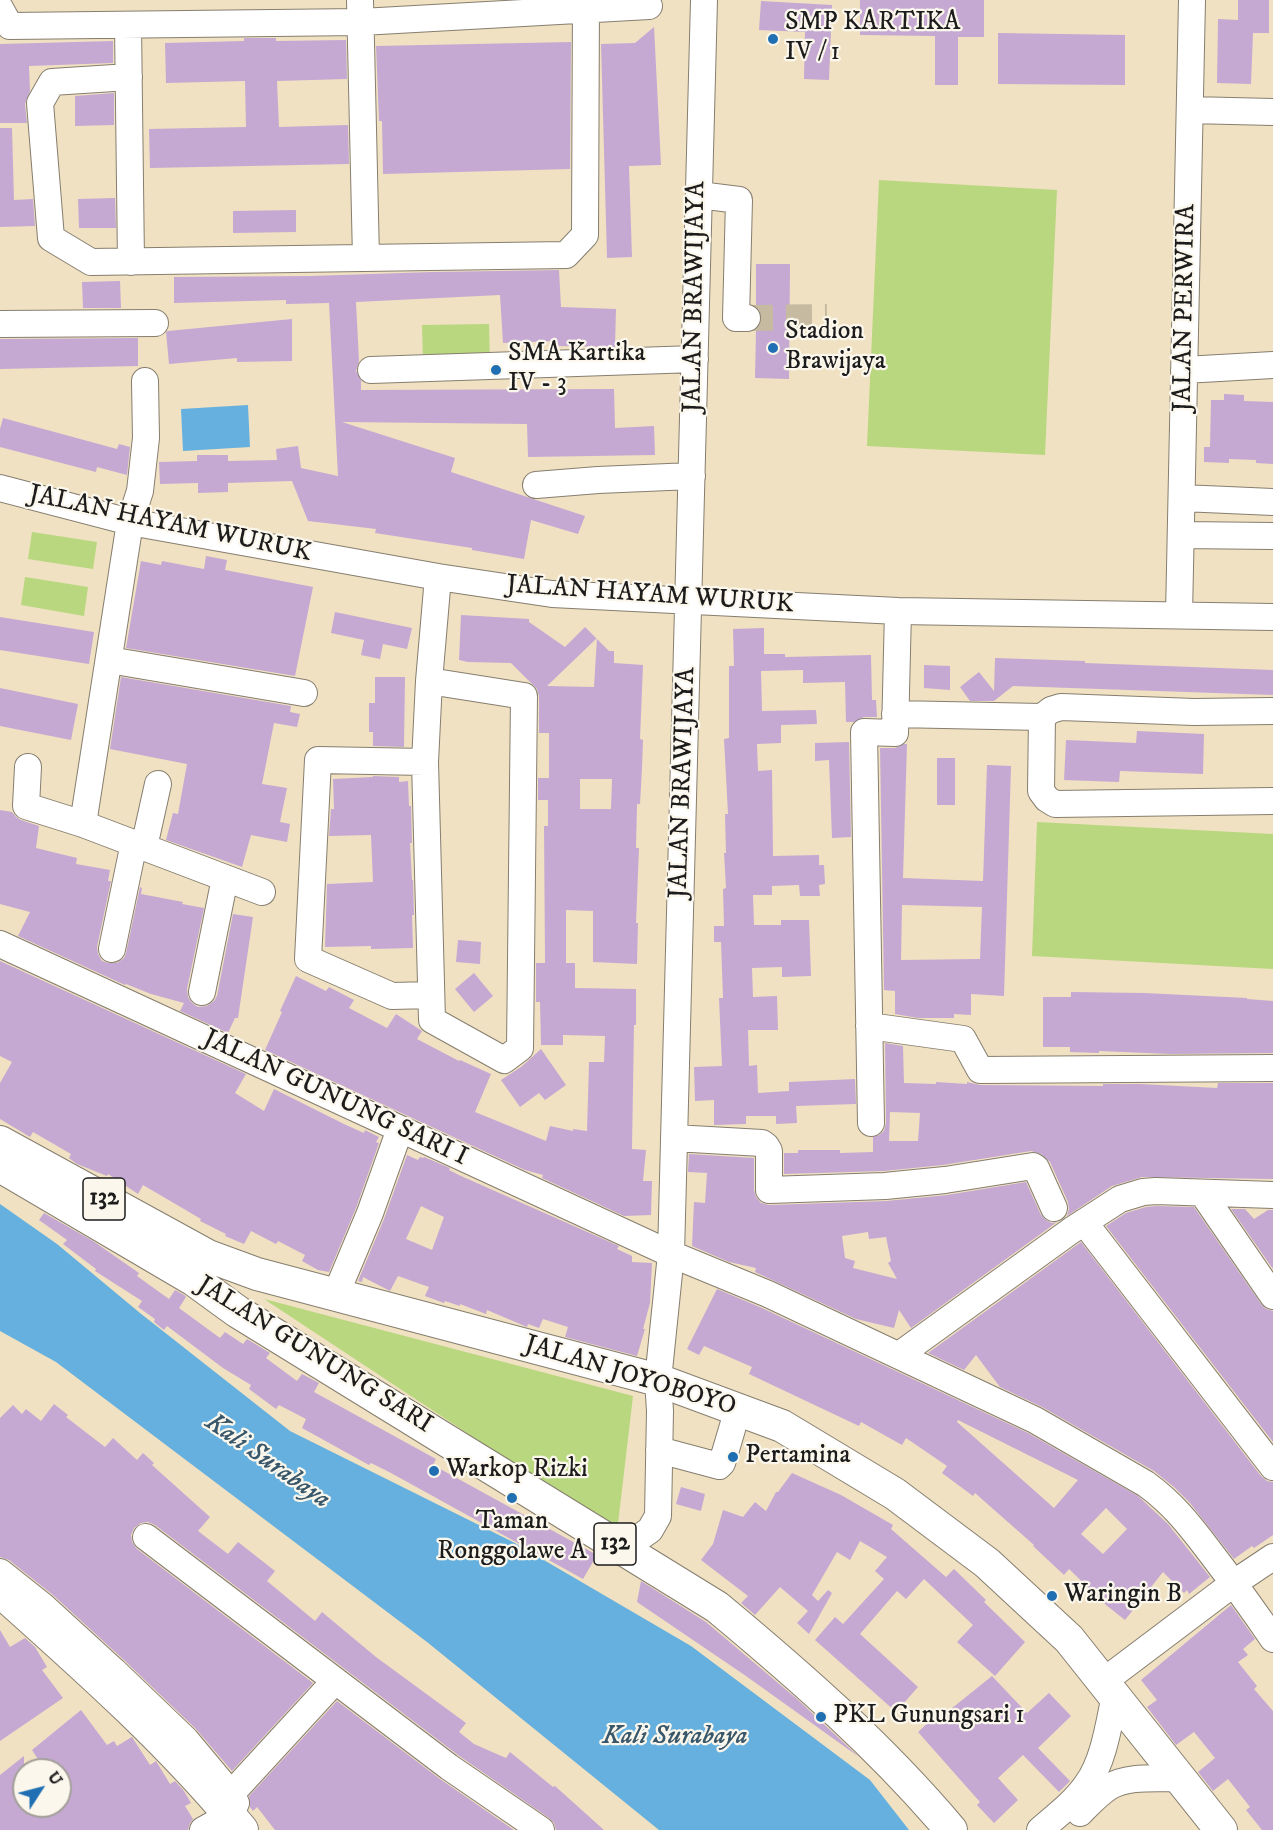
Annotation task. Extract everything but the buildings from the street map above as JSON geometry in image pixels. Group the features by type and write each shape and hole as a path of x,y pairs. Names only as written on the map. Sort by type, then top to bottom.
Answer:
{"main road":[{"name":"JALAN GUNUNG SARI","path":"0,1142 201,1268 238,1312 717,1607 786,1664 918,1791 951,1830"},
{"name":"JALAN GUNUNG SARI","path":"0,1166 201,1268"},
{"name":"JALAN JOYOBOYO","path":"201,1268 257,1274 658,1380 782,1426 895,1494 987,1563 1069,1639 1221,1830"},
{"path":"238,1312 231,1298 232,1290 241,1278 257,1274"},
{"path":"0,1591 91,1672 171,1749 226,1818"}],"street":[{"name":"JALAN BRAWIJAYA","path":"623,1549 650,1530 658,1516 660,1411 658,1380 671,1254 704,0"},
{"name":"JALAN PERWIRA","path":"1179,615 1192,0"},
{"path":"129,77 52,82 40,103 51,238 92,262 566,255 585,235 586,5"},
{"path":"0,8 10,26 128,24 250,12 586,5 649,6"},
{"path":"360,11 366,258"},
{"path":"128,24 131,262"},
{"path":"1190,110 1273,112"},
{"path":"699,195 739,200 736,318 747,318"},
{"path":"0,324 155,323"},
{"path":"370,370 695,359"},
{"path":"1184,370 1273,366"},
{"path":"83,824 130,522 140,491 146,438 145,381"},
{"path":"536,485 692,476"},
{"name":"JALAN HAYAM WURUK","path":"0,488 130,522 438,577 552,594 898,611 1273,617"},
{"path":"1182,498 1273,502"},
{"path":"1181,535 1273,536"},
{"path":"429,681 524,696 520,1048 504,1060 432,1020 425,762 429,681 438,577"},
{"path":"871,1123 864,732 895,733 898,611"},
{"path":"109,660 304,693"},
{"path":"895,714 1042,717 1051,710 1061,707 1194,712 1273,711"},
{"path":"1042,717 1041,791 1047,800 1055,804 1273,801"},
{"path":"425,762 318,760 308,959 392,996 431,995"},
{"path":"28,767 26,806 83,824 262,891"},
{"path":"112,950 139,845 158,784"},
{"path":"202,992 225,878"},
{"name":"JALAN GUNUNG SARI I","path":"0,944 671,1254 768,1294 1035,1419 1146,1484 1162,1496 1178,1511 1234,1583 1273,1639"},
{"path":"869,1026 963,1039 980,1070 1273,1068"},
{"path":"336,1294 370,1213 400,1129"},
{"path":"674,1138 762,1143 769,1151 769,1190 885,1186 945,1180 1033,1166 1054,1208"},
{"path":"899,1355 1084,1222 1120,1199 1156,1191 1273,1195"},
{"path":"1203,1194 1273,1296"},
{"path":"1084,1222 1273,1467"},
{"path":"659,1450 719,1466 722,1463 738,1409"},
{"path":"146,1537 334,1682 449,1767 542,1830"},
{"path":"1040,1830 1076,1797 1095,1772 1107,1732 1109,1688 1234,1583 1273,1557"},
{"path":"0,1572 44,1607 186,1740 226,1818"},
{"path":"0,1607 36,1636 226,1818"},
{"path":"226,1818 334,1682"},
{"path":"1062,1830 1111,1786 1137,1780 1180,1778"}],"green space":[{"path":"879,180 1057,190 1045,455 867,446"},
{"path":"489,324 490,364 423,364 422,325"},
{"path":"32,532 97,542 93,569 28,559"},
{"path":"25,577 88,587 84,616 21,605"},
{"path":"1037,822 1273,834 1273,969 1032,956"},
{"path":"264,1299 633,1396 617,1532"}],"water":[{"path":"248,405 250,447 183,451 181,409"},
{"name":"Kali Surabaya","path":"0,1204 57,1244 140,1313 290,1431 513,1542 691,1646 870,1780 909,1830 659,1830 427,1642 56,1362 0,1331"}],"tunnel":[{"path":"747,318 827,317"}],"place":[{"name":"SMP KARTIKA IV / 1","path":"773,39"},
{"name":"Stadion Brawijaya","path":"773,348"},
{"name":"SMA Kartika IV - 3","path":"496,370"},
{"name":"Pertamina","path":"733,1457"},
{"name":"Warkop Rizki","path":"434,1471"},
{"name":"Taman Ronggolawe A","path":"512,1498"},
{"name":"Waringin B","path":"1052,1596"},
{"name":"PKL Gunungsari 1","path":"821,1717"}]}
